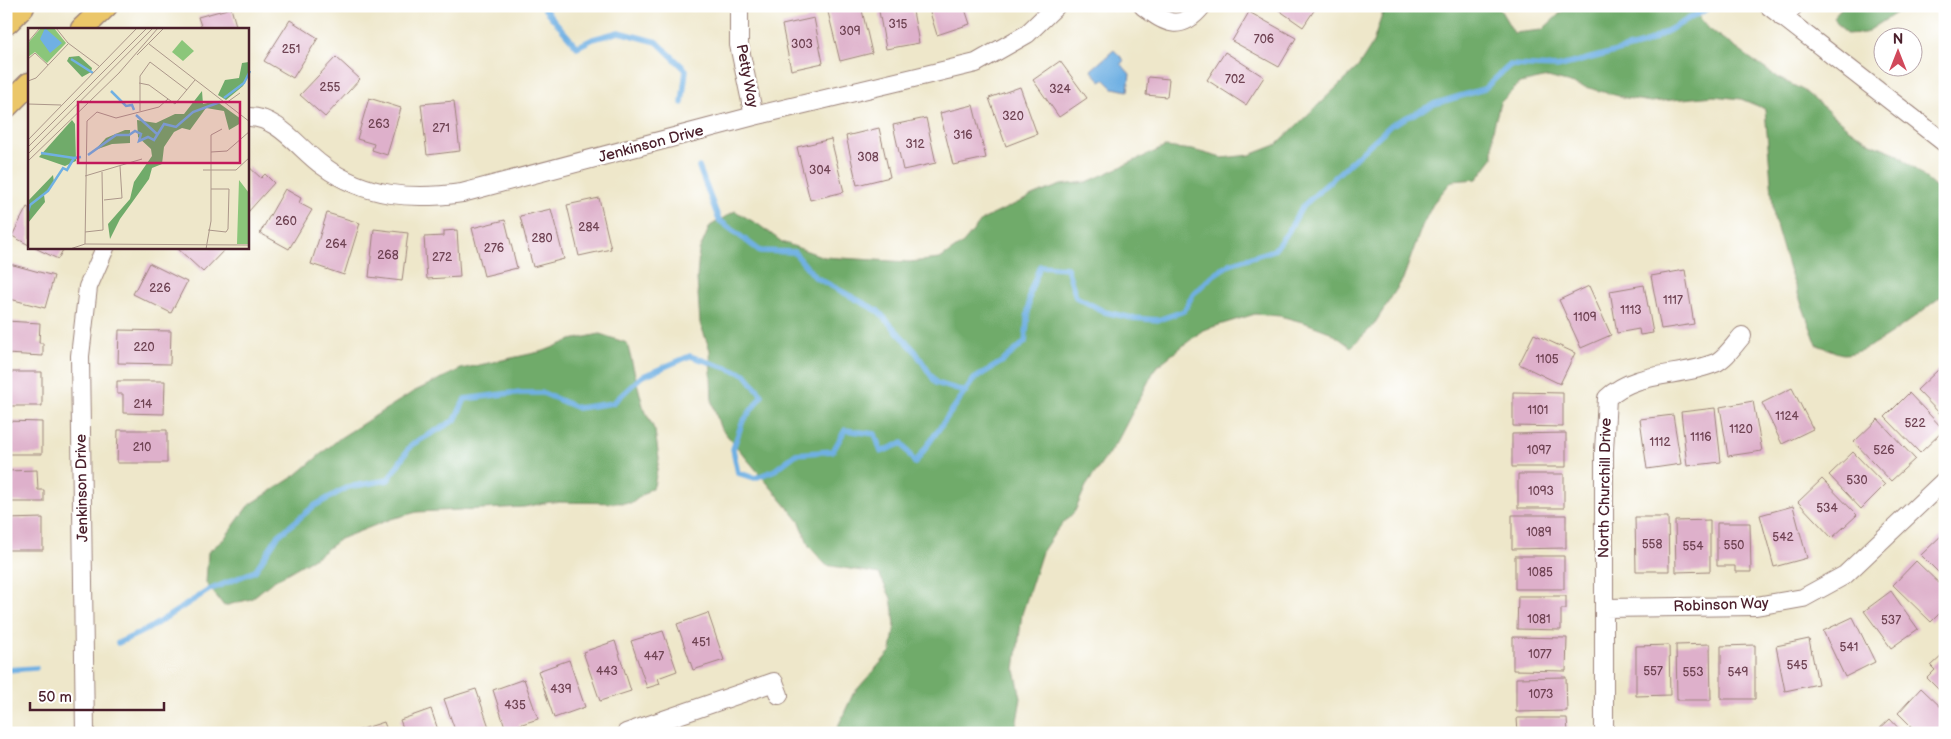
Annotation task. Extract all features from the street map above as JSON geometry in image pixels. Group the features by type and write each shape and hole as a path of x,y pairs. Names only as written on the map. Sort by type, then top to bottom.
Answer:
{"highway":[{"path":"6,21 20,6"}],"main road":[{"path":"83,28 106,6"},
{"path":"6,107 28,85"}],"street":[{"name":"Petty Way","path":"739,6 739,45 754,116"},
{"name":"Jenkinson Drive","path":"249,117 264,120 277,126 322,166 347,181 372,191 397,196 429,197 462,193 754,116 976,63 1027,34 1056,6"},
{"path":"1143,6 1165,22 1182,22 1190,19 1202,6"},
{"path":"1782,10 1945,143"},
{"name":"Jenkinson Drive","path":"84,733 80,356 88,287 105,249"},
{"name":"North Churchill Drive","path":"1604,733 1607,398 1625,384 1717,363 1742,336"},
{"name":"Robinson Way","path":"1604,608 1756,606 1803,598 1845,575 1945,480"},
{"path":"626,733 774,682 779,695"}],"green space":[{"path":"1385,6 1498,6 1514,33 1542,30 1568,6 1690,6 1709,29 1778,78 1803,90 1847,127 1871,143 1898,154 1945,196 1945,294 1882,340 1868,347 1843,354 1817,345 1789,270 1774,218 1765,109 1741,99 1714,96 1651,102 1626,98 1548,77 1520,83 1500,103 1493,130 1493,158 1477,179 1452,181 1434,202 1422,226 1403,279 1373,326 1351,347 1330,332 1306,323 1280,316 1255,314 1203,330 1156,367 1118,440 1086,486 1075,511 1057,530 1042,552 1022,614 1015,670 1021,698 1015,733 835,733 853,694 891,651 895,624 891,598 879,574 826,565 809,546 800,522 720,427 712,402 710,350 700,323 697,278 699,251 710,226 735,211 759,225 782,242 824,257 909,262 940,259 963,243 982,220 1034,195 1061,185 1087,182 1165,147 1193,150 1222,158 1250,155 1276,145 1358,67 1372,45"},
{"path":"1843,6 1907,6 1865,33 1846,34 1833,17"},
{"path":"600,334 627,343 643,406 655,431 659,459 654,486 632,503 550,502 524,507 417,512 391,519 340,539 319,555 272,582 251,599 224,606 206,583 208,552 224,539 248,506 296,475 340,438 413,392 461,369 544,351 571,340"}],"water":[{"path":"1114,50 1124,60 1121,64 1130,74 1128,91 1113,88 1104,79 1101,81 1091,70"}],"building":[{"path":"834,6 861,6 872,53 840,61 827,8"},
{"path":"878,6 912,6 919,43 886,49"},
{"path":"928,6 964,6 970,24 937,35"},
{"path":"1273,6 1317,6 1303,27"},
{"path":"231,8 237,28 202,28 198,17"},
{"path":"1249,12 1296,38 1279,67 1232,41"},
{"path":"814,18 823,63 791,70 782,25"},
{"path":"290,20 318,38 293,78 264,61"},
{"path":"1225,52 1264,77 1246,105 1207,80"},
{"path":"336,57 360,79 325,117 300,95"},
{"path":"1060,61 1087,98 1059,117 1033,80"},
{"path":"1148,77 1169,79 1167,97 1146,95"},
{"path":"1020,87 1037,134 1006,146 989,98"},
{"path":"369,98 401,108 387,155 372,150 374,144 357,139"},
{"path":"454,101 460,151 427,155 421,104"},
{"path":"973,105 986,158 953,165 940,113"},
{"path":"926,118 936,163 903,170 893,125"},
{"path":"879,128 890,177 857,185 846,136"},
{"path":"831,139 844,192 810,200 797,147"},
{"path":"249,167 261,178 265,174 274,183 249,211"},
{"path":"285,189 301,198 299,203 312,210 289,249 260,233"},
{"path":"599,198 611,249 579,256 567,205"},
{"path":"27,207 28,208 28,244 12,236"},
{"path":"551,209 564,259 533,267 520,216"},
{"path":"327,213 360,223 344,275 311,264"},
{"path":"505,220 517,268 484,276 472,228"},
{"path":"374,229 408,233 402,281 369,277"},
{"path":"457,230 460,277 427,279 424,237 444,236 444,231"},
{"path":"37,249 63,249 58,259"},
{"path":"178,249 225,249 203,272"},
{"path":"6,263 54,276 45,308 6,298"},
{"path":"149,263 187,282 171,313 133,294"},
{"path":"1685,270 1694,324 1661,329 1651,276"},
{"path":"1644,285 1653,333 1640,335 1639,329 1617,333 1610,291"},
{"path":"1589,286 1611,335 1581,348 1559,300"},
{"path":"6,321 40,323 39,343 43,343 43,356 6,354"},
{"path":"119,330 171,331 170,364 118,363"},
{"path":"1534,334 1575,353 1560,384 1519,364"},
{"path":"1941,367 1945,371 1945,419 1917,390"},
{"path":"6,372 42,372 42,406 6,406"},
{"path":"117,381 165,381 164,414 123,413 123,394 117,394"},
{"path":"1792,388 1813,429 1782,444 1762,403"},
{"path":"1513,392 1563,393 1563,427 1513,426"},
{"path":"1909,393 1944,430 1920,453 1885,417"},
{"path":"1753,401 1762,451 1728,456 1720,407"},
{"path":"1715,408 1721,462 1687,466 1681,412"},
{"path":"1673,415 1681,464 1647,469 1640,419"},
{"path":"1878,419 1915,459 1891,481 1854,442"},
{"path":"6,421 42,422 42,454 6,454"},
{"path":"118,430 167,430 167,463 117,463"},
{"path":"1566,433 1566,467 1512,467 1512,434"},
{"path":"1853,452 1885,485 1861,509 1829,475"},
{"path":"37,470 38,490 44,490 44,502 6,502 6,471"},
{"path":"1518,474 1564,474 1564,508 1518,508"},
{"path":"1822,479 1857,515 1832,538 1798,502"},
{"path":"1793,506 1807,558 1774,567 1760,515"},
{"path":"1512,515 1566,515 1566,548 1512,549"},
{"path":"1635,517 1668,517 1669,571 1636,571"},
{"path":"43,518 43,550 6,550 6,519"},
{"path":"1710,520 1710,571 1676,572 1675,521"},
{"path":"1717,523 1750,523 1751,572 1735,572 1735,566 1717,566"},
{"path":"1945,532 1945,579 1921,555"},
{"path":"1515,556 1564,556 1564,589 1515,589"},
{"path":"1916,561 1945,589 1945,608 1931,622 1893,585"},
{"path":"1891,591 1918,629 1891,648 1864,611"},
{"path":"1518,596 1566,596 1566,609 1561,609 1561,630 1517,629"},
{"path":"708,613 724,660 693,670 677,624"},
{"path":"1853,617 1875,662 1845,677 1823,631"},
{"path":"663,631 677,671 658,678 660,684 647,688 631,641"},
{"path":"1513,637 1567,638 1566,671 1513,670"},
{"path":"1809,639 1818,684 1785,691 1776,646"},
{"path":"615,641 631,691 600,701 583,652"},
{"path":"1710,644 1711,700 1677,700 1676,645"},
{"path":"1669,645 1670,695 1636,696 1636,646"},
{"path":"1755,645 1755,699 1721,699 1721,646"},
{"path":"1945,653 1945,696 1927,678 1935,670 1931,666"},
{"path":"569,660 585,707 554,718 538,671"},
{"path":"1566,677 1567,711 1516,712 1516,678"},
{"path":"524,679 538,719 519,725 521,730 507,733 493,690"},
{"path":"1921,688 1945,711 1945,733 1918,733 1898,713"},
{"path":"476,689 491,733 456,733 444,699"},
{"path":"431,709 439,733 405,733 400,720"},
{"path":"1517,718 1567,718 1568,733 1518,733"},
{"path":"1890,719 1903,733 1875,733"},
{"path":"384,722 388,733 353,733 353,732"}],"waterway":[{"path":"542,6 577,47 593,39 619,32 657,42 686,70 682,103"},
{"path":"118,643 148,629 209,590 255,571 278,536 314,506 348,487 388,480 411,445 455,420 465,399 511,393 543,393 578,408 613,403 641,377 690,356 745,374 762,395 742,423 733,449 738,473 755,478 775,470 796,454 833,451 845,430 875,434 881,452 902,443 915,463 974,379 1003,361 1025,342 1030,292 1040,266 1067,268 1076,297 1105,312 1132,318 1158,320 1184,311 1193,294 1212,276 1230,264 1274,250 1288,232 1302,207 1391,125 1434,104 1484,89 1510,65 1557,67 1644,44 1712,6"},
{"path":"699,167 719,220 760,251 794,252 815,277 878,311 915,351 936,383 966,392"},
{"path":"6,670 36,668"}]}
